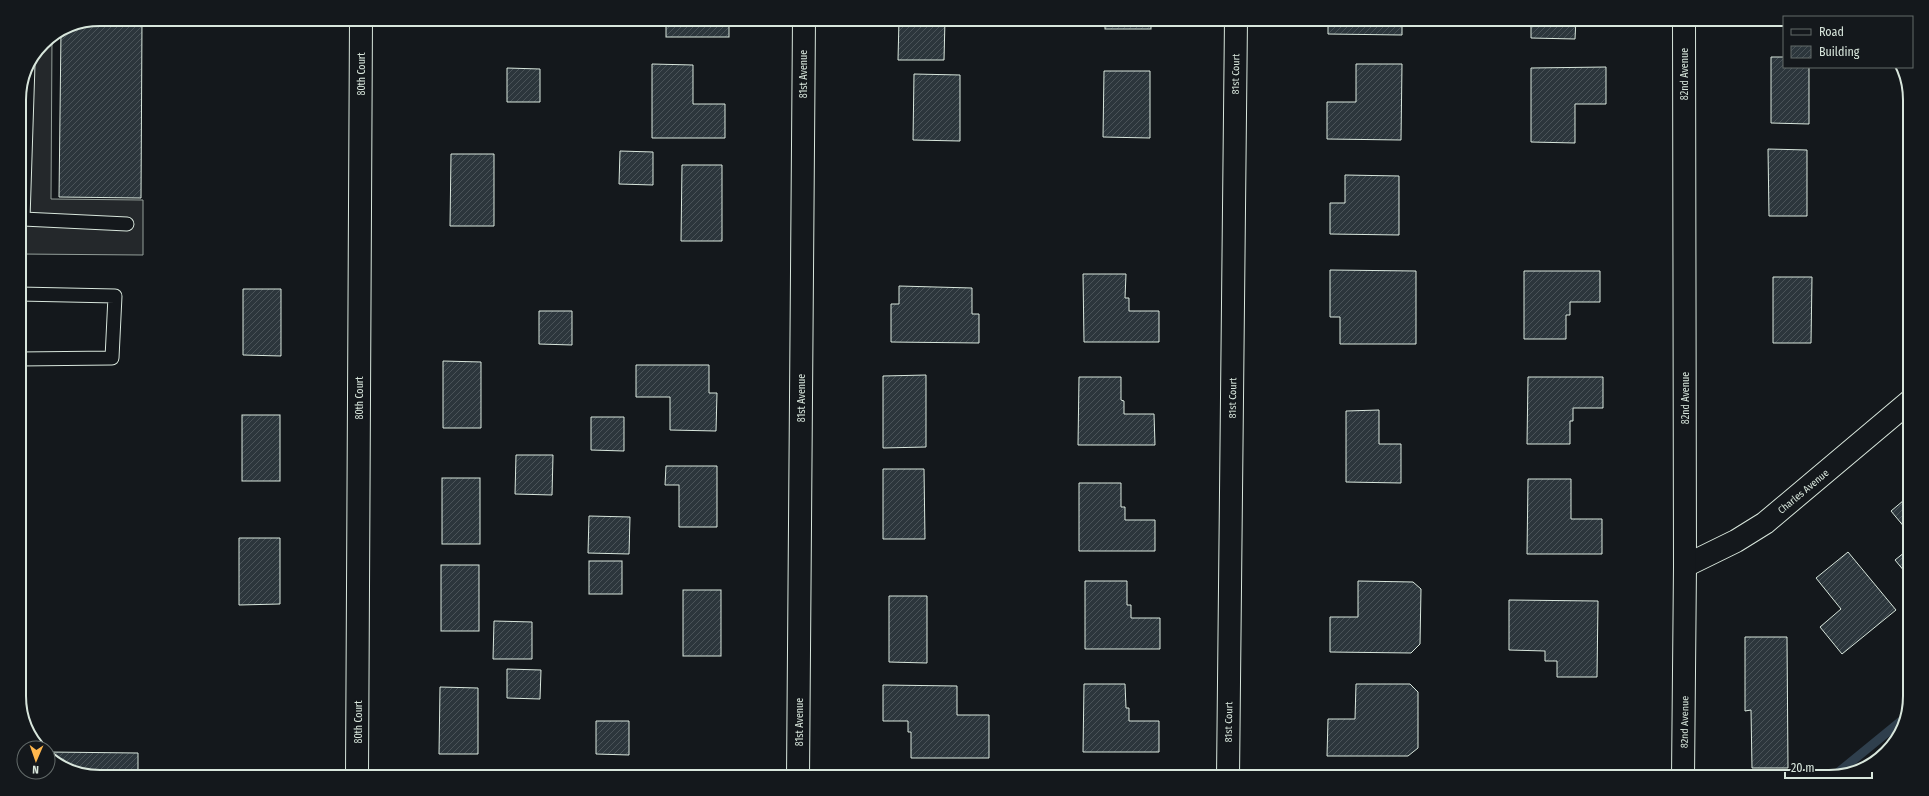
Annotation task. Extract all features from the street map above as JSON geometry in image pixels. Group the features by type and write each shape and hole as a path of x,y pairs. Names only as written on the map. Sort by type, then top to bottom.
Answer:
{"street":[{"name":"80th Court","path":"358,770 361,26"},
{"name":"81st Avenue","path":"798,770 804,26"},
{"name":"81st Court","path":"1228,770 1236,26"},
{"name":"82nd Avenue","path":"1683,770 1685,566 1684,26"},
{"name":"Charles Avenue","path":"1685,566 1736,541 1765,523 1903,407"}],"lane":[{"path":"26,108 27,92"},
{"path":"26,219 127,224"},
{"path":"26,294 115,296 112,358 26,359"}],"shaded area":[{"path":"52,43 51,199 143,200 143,255 26,254 26,96 30,76 34,67 41,55"}],"building":[{"path":"142,26 141,198 59,197 61,38 86,27"},
{"path":"666,26 729,26 729,37 666,37"},
{"path":"899,26 945,26 944,60 898,60"},
{"path":"1105,26 1151,26 1151,29 1105,29"},
{"path":"1328,26 1402,26 1402,35 1328,34"},
{"path":"1531,26 1576,26 1575,39 1531,38"},
{"path":"1771,57 1783,57 1783,68 1809,68 1809,124 1771,123"},
{"path":"652,64 693,65 693,104 725,104 725,138 652,138"},
{"path":"1356,64 1402,64 1401,140 1327,139 1327,102 1356,102"},
{"path":"1606,67 1606,104 1575,104 1575,143 1531,142 1531,68"},
{"path":"507,68 540,69 540,102 507,102"},
{"path":"1104,71 1150,71 1150,138 1103,137"},
{"path":"914,74 960,75 960,141 913,140"},
{"path":"1768,149 1807,150 1807,216 1769,216"},
{"path":"620,151 653,152 653,185 619,184"},
{"path":"451,154 494,154 494,226 450,226"},
{"path":"682,165 722,165 722,241 681,241"},
{"path":"1345,175 1399,176 1399,235 1330,234 1330,203 1345,203"},
{"path":"1330,270 1416,271 1416,344 1340,344 1340,317 1330,317"},
{"path":"1524,271 1600,271 1600,302 1570,302 1570,315 1566,315 1566,339 1524,339"},
{"path":"1083,274 1126,274 1125,298 1129,298 1129,311 1159,311 1159,342 1084,342"},
{"path":"1773,277 1812,277 1811,343 1773,343"},
{"path":"899,286 972,288 972,314 979,314 979,343 891,342 891,304 899,304"},
{"path":"243,289 281,289 281,356 243,355"},
{"path":"539,311 572,311 572,345 539,344"},
{"path":"443,361 481,362 481,428 443,428"},
{"path":"636,365 709,365 709,393 717,393 716,431 670,430 670,397 636,397"},
{"path":"926,375 926,447 883,448 883,376"},
{"path":"1079,377 1121,377 1121,400 1124,401 1124,414 1154,414 1155,445 1078,445"},
{"path":"1528,377 1603,377 1603,408 1573,408 1573,421 1570,421 1570,444 1527,444"},
{"path":"1379,410 1379,444 1401,444 1401,483 1346,482 1346,411"},
{"path":"242,415 280,415 280,481 242,481"},
{"path":"591,417 624,417 624,451 591,450"},
{"path":"516,455 553,455 552,495 515,494"},
{"path":"666,466 717,466 717,527 679,527 679,485 665,485"},
{"path":"883,469 924,469 925,539 883,539"},
{"path":"442,478 480,478 480,544 442,544"},
{"path":"1528,479 1571,479 1571,519 1602,519 1602,554 1527,554"},
{"path":"1079,483 1121,483 1121,507 1125,507 1125,520 1155,520 1155,551 1079,551"},
{"path":"1903,501 1903,526 1891,511"},
{"path":"589,516 630,517 629,554 588,553"},
{"path":"239,538 280,538 280,604 239,605"},
{"path":"1848,552 1896,610 1842,654 1820,627 1841,609 1816,578"},
{"path":"1903,554 1903,570 1895,560"},
{"path":"589,561 622,561 622,594 589,594"},
{"path":"441,565 479,565 479,631 441,631"},
{"path":"1085,581 1127,581 1127,605 1131,605 1131,618 1160,618 1160,649 1085,649"},
{"path":"1358,581 1413,582 1421,589 1420,644 1411,653 1330,652 1330,617 1358,617"},
{"path":"683,590 721,590 721,656 683,656"},
{"path":"889,596 927,596 927,663 889,662"},
{"path":"1509,600 1598,601 1597,677 1557,677 1557,661 1545,661 1545,651 1509,650"},
{"path":"494,621 532,622 532,659 493,659"},
{"path":"1745,637 1787,637 1788,768 1752,768 1751,710 1745,711"},
{"path":"507,669 541,670 540,699 507,698"},
{"path":"1084,684 1125,684 1126,708 1129,708 1129,721 1159,721 1159,752 1083,752"},
{"path":"1356,684 1410,684 1418,692 1418,748 1408,756 1327,756 1328,719 1355,719"},
{"path":"883,685 957,686 957,715 989,715 989,758 911,758 911,732 908,732 908,721 883,721"},
{"path":"440,687 478,688 478,754 439,754"},
{"path":"596,721 629,721 629,755 596,754"},
{"path":"56,752 138,753 138,770 86,769 67,762 56,755"}],"waterway":[{"path":"1844,768 1897,725"}]}
